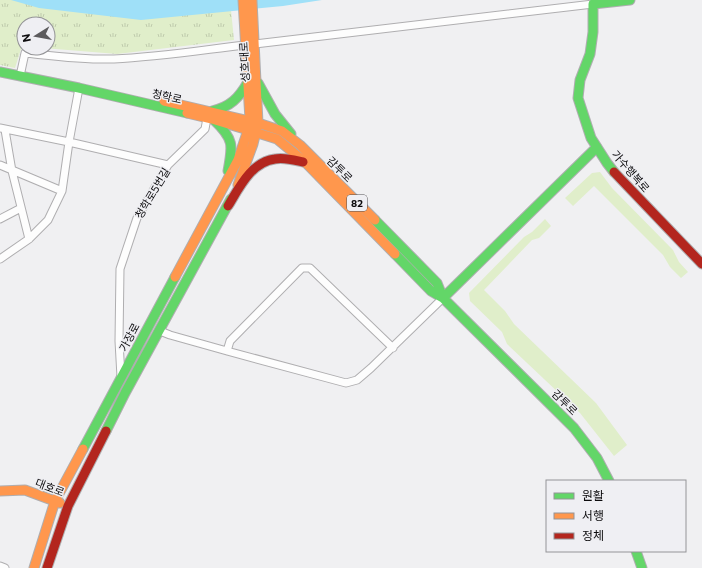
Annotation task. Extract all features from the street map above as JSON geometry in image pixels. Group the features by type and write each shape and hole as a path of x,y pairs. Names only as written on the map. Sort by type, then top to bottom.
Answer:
{"main road":[{"name":"성호대로","path":"243,0 257,80 253,126"},
{"name":"성호대로","path":"252,0 248,82 253,126"},
{"path":"593,4 630,0"},
{"name":"가수행복로","path":"593,4 593,32 590,54 580,80 578,98 591,138 606,163 702,264"},
{"name":"청학로","path":"0,72 79,88 94,86 253,126"},
{"path":"257,80 275,114 300,145"},
{"path":"222,190 228,173 232,147 227,133 210,116 229,106 241,95 248,82"},
{"path":"47,568 68,506 124,393 160,331 228,206 242,177 253,126"},
{"name":"감투로","path":"253,126 282,131 300,145 438,283 443,298"},
{"name":"감투로","path":"253,126 277,139 305,162 431,291 443,298 574,428 597,458 608,480"},
{"name":"가장로","path":"34,568 55,501 238,160 253,126"},
{"path":"443,298 597,147"},
{"path":"228,206 248,175 261,162 276,158 293,158 305,162"},
{"name":"대호로","path":"0,490 25,490 68,506"},
{"path":"636,552 642,568"}],"street":[{"path":"20,76 25,53 61,57 113,59 157,56 250,41 593,4"},
{"path":"0,259 29,239 48,220 62,191 79,88"},
{"name":"청학로5번길","path":"121,377 120,269 137,218 168,165 205,129 210,116"},
{"path":"29,239 3,129 69,142 168,165"},
{"path":"0,146 8,151"},
{"path":"0,165 62,191"},
{"path":"0,219 21,208"},
{"path":"227,352 230,341 302,268 310,268 393,348"},
{"path":"160,331 227,352 346,383 358,380 393,348 443,298"},
{"path":"0,566 5,568"}],"green space":[{"path":"0,0 230,0 234,40 117,54 56,49 56,16 16,16 16,56 19,56 15,68 0,65"},
{"path":"600,172 612,188 673,250 679,262 688,272 681,278 670,267 663,255 594,186 573,206 565,198 592,173"},
{"path":"545,219 551,226 539,238 532,240 484,290 505,311 514,324 596,403 627,445 614,456 580,413 507,344 502,332 470,301 469,293 524,237 532,232"}],"water":[{"path":"11,0 322,0 283,6 141,20 39,8"}],"traffic: fast":[{"path":"614,172 591,138 578,98 580,80 590,54 593,32 593,4 630,0"},
{"path":"0,72 79,88 187,113"},
{"path":"212,111 224,107 233,101 241,93 248,82"},
{"path":"258,83 275,114 291,134"},
{"path":"214,120 229,138 231,155 228,171"},
{"path":"443,298 597,147"},
{"path":"106,431 125,393 231,199"},
{"path":"375,220 437,283 443,298"},
{"path":"395,254 431,291 443,298 574,428 597,458 608,480"},
{"path":"83,449 175,277"},
{"path":"636,552 642,568"}],"traffic: slow":[{"path":"243,0 250,120 248,130 277,139 305,162 395,254"},
{"path":"252,0 258,123 282,131 300,145 375,220"},
{"path":"164,101 258,123 253,144 238,185"},
{"path":"175,277 238,160 248,130 187,113"},
{"path":"34,568 55,501 83,449"},
{"path":"0,491 25,490 60,503"}],"traffic: jam":[{"path":"228,206 241,184 252,170 259,165 278,158 303,162"},
{"path":"614,172 702,264"},
{"path":"47,568 68,506 106,431"}]}
